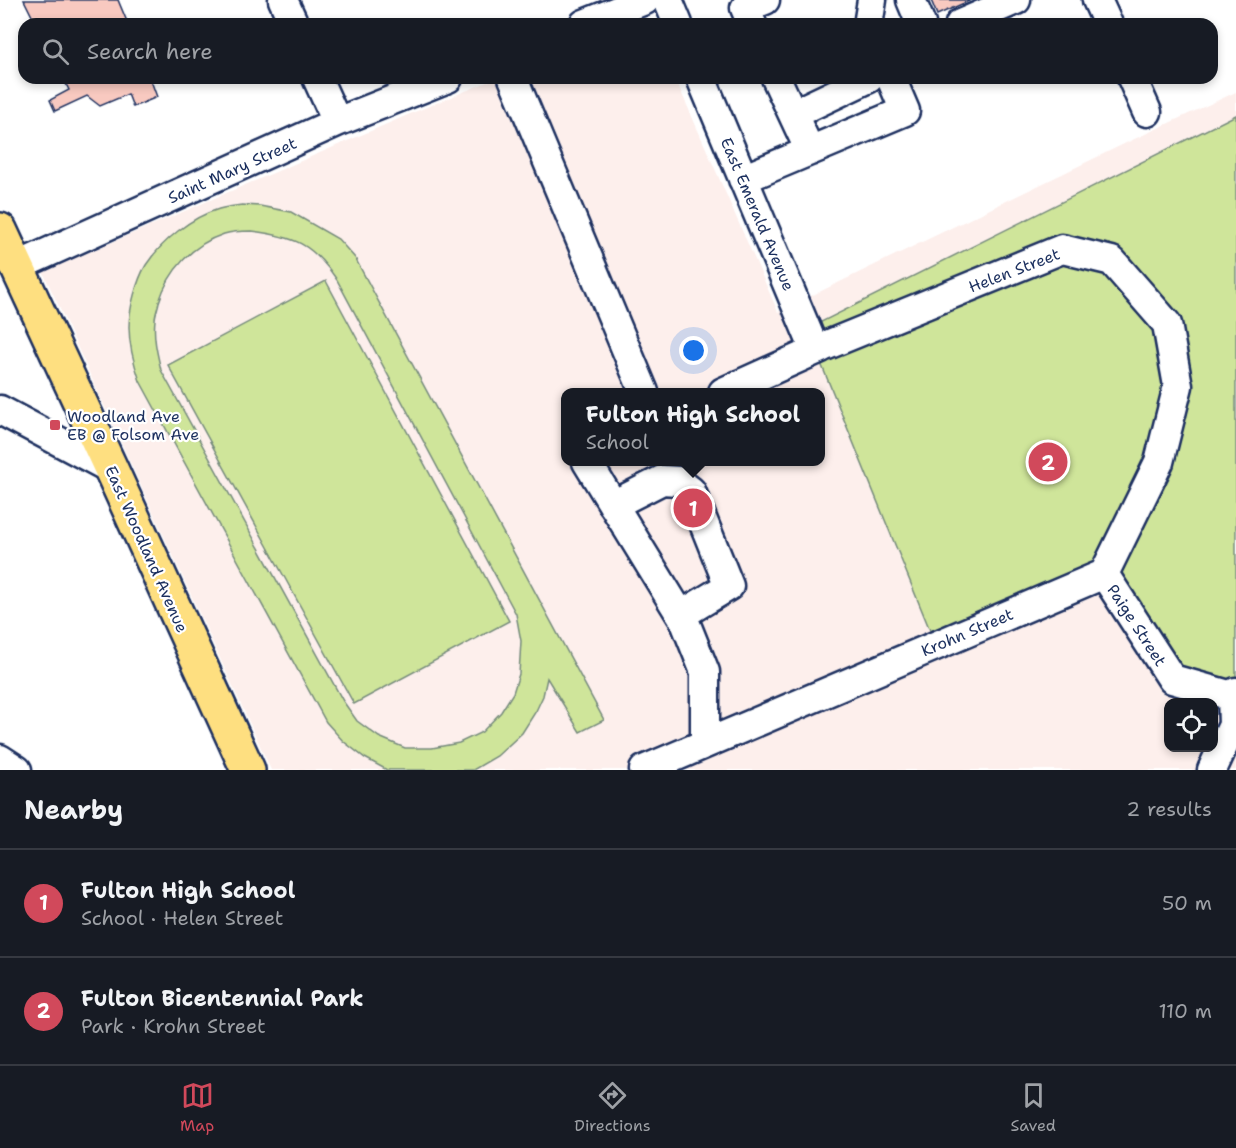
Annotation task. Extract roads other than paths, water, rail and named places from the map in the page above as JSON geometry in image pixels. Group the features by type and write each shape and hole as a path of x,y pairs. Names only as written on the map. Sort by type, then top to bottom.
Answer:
{"main road":[{"name":"East Woodland Avenue","path":"0,230 248,770"}],"street":[{"path":"283,0 291,18"},
{"path":"599,18 644,0"},
{"path":"668,0 676,18"},
{"path":"749,18 745,8 765,0"},
{"path":"911,0 918,18"},
{"path":"974,18 1016,0"},
{"path":"1097,0 1105,18"},
{"path":"320,84 336,122"},
{"name":"Saint Mary Street","path":"18,266 336,122 433,84"},
{"path":"515,84 642,388"},
{"name":"East Emerald Avenue","path":"707,84 743,179 818,349"},
{"path":"779,84 810,151"},
{"path":"793,114 856,84"},
{"path":"743,179 905,111 894,84"},
{"path":"1135,84 1147,112"},
{"name":"Helen Street","path":"734,388 818,349 1062,249 1112,261 1167,324 1178,386 1159,462 1104,574"},
{"path":"0,410 111,469"},
{"path":"590,466 686,622 705,672 705,744"},
{"path":"614,504 662,480 678,481 691,491 729,586 681,615"},
{"name":"Paige Street","path":"1104,574 1172,679 1234,694"},
{"name":"Krohn Street","path":"644,770 1104,574"},
{"path":"1212,770 1233,725 1234,694"},
{"path":"0,759 17,770"}],"place":[{"name":"Woodland Ave EB @ Folsom Ave","path":"55,425"},
{"name":"Fulton Bicentennial Park","path":"1048,462"},
{"name":"Fulton High School","path":"693,508"}]}
